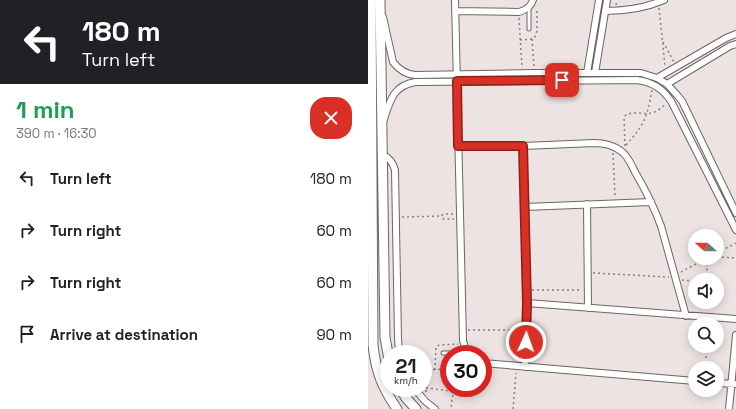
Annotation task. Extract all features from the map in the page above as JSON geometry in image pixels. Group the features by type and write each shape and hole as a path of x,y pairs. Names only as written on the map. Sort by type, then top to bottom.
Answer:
{"street":[{"path":"371,0 373,346 375,363 380,379 387,395 397,409"},
{"path":"455,0 464,345"},
{"path":"455,11 519,12 529,7 533,0"},
{"path":"587,73 599,0"},
{"path":"595,73 607,0"},
{"path":"605,11 630,10 661,1"},
{"path":"380,5 393,62 397,68 408,74 642,73 657,78 678,95 682,101 736,213"},
{"path":"380,5 387,345"},
{"path":"657,78 726,38 736,34"},
{"path":"666,84 730,46 736,44"},
{"path":"382,125 393,95 409,83 457,81 645,81 660,88 671,101 736,230"},
{"path":"458,146 523,146 604,143 621,151 643,184 661,226 686,316"},
{"path":"523,146 527,303 525,367"},
{"path":"383,155 389,159 395,170 398,345"},
{"path":"525,207 651,202"},
{"path":"587,204 588,308"},
{"path":"527,303 736,320"},
{"path":"729,409 734,384 736,335"},
{"path":"492,364 688,380"},
{"path":"724,383 734,384"},
{"path":"405,397 416,409"},
{"path":"422,397 435,409"}],"lane":[{"path":"529,7 529,29"}],"path":[{"path":"661,1 662,40 666,73"},
{"path":"519,12 522,73"},
{"path":"532,39 534,73"},
{"path":"662,40 676,67"},
{"path":"653,84 647,113 640,129 625,146 626,114 647,113 656,111 671,101"},
{"path":"613,146 615,203"},
{"path":"396,216 442,216 444,214 460,216"},
{"path":"442,216 444,219 460,216"},
{"path":"724,249 736,243"},
{"path":"724,257 736,258"},
{"path":"675,277 695,265"},
{"path":"587,273 675,277 688,280"},
{"path":"526,290 588,290"},
{"path":"462,330 526,330"},
{"path":"513,409 516,366"},
{"path":"432,389 451,391 451,409"},
{"path":"425,397 425,401"}],"route":[{"path":"526,342 527,303 523,146 458,146 457,81 562,80"}]}
